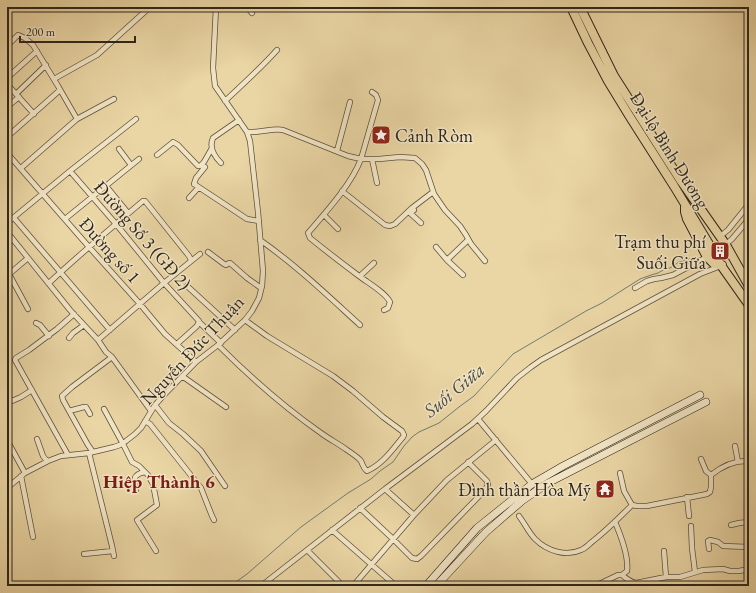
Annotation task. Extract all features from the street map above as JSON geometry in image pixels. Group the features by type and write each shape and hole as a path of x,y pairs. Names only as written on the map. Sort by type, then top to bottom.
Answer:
{"highway":[{"name":"Đại lộ Bình Dương","path":"571,7 608,81 685,204 709,244 713,254 749,305"},
{"name":"Đại lộ Bình Dương","path":"580,7 614,76 680,181 727,244 749,286"},
{"path":"685,204 687,219 707,257 712,263 722,266"}],"street":[{"path":"54,79 97,55 150,7"},
{"name":"Nguyễn Đức Thuận","path":"7,488 23,474 47,461 61,456 91,452 123,444 135,434 155,405 182,376 196,362 220,344 245,320 259,298 263,271 250,141 247,132 215,86 212,68 216,7"},
{"path":"247,7 252,13"},
{"path":"7,46 18,35 25,38 33,45 77,119"},
{"path":"225,101 277,50"},
{"path":"7,78 37,52"},
{"path":"7,107 46,65"},
{"path":"7,84 34,114"},
{"path":"7,129 9,135 60,90"},
{"path":"372,92 376,95 378,100 357,169 308,235 389,299 390,302 388,308 384,310"},
{"path":"21,168 77,119 114,99"},
{"path":"337,151 350,102"},
{"path":"7,223 136,119"},
{"path":"221,163 212,152 211,142 213,138 239,120"},
{"path":"247,132 261,132 278,129 283,130 348,156 361,159 400,157 415,158 426,170 434,193 445,210 460,226 468,240 485,261"},
{"path":"157,155 173,142 178,145 198,166 200,166 212,148"},
{"path":"119,149 132,165"},
{"name":"Đường số 1","path":"7,153 165,334 196,362"},
{"path":"65,219 138,159"},
{"path":"372,159 377,183"},
{"path":"205,167 196,178 194,184 198,188 204,190 247,219 259,221"},
{"name":"Đường Số 3 (GĐ 2)","path":"70,171 164,283 196,316 199,322"},
{"path":"106,186 128,213"},
{"path":"189,198 198,188"},
{"path":"342,191 385,225 390,226 395,224 412,208 434,193"},
{"path":"421,223 410,213 434,193"},
{"path":"48,283 88,246 143,201 145,201 189,256 191,260 190,262"},
{"path":"721,235 728,230 749,204"},
{"path":"324,215 338,229"},
{"path":"14,218 110,330"},
{"path":"727,244 749,218"},
{"path":"7,232 74,314 112,357 151,411"},
{"path":"260,240 279,253 314,282 360,325"},
{"path":"447,260 468,240"},
{"path":"436,247 463,275"},
{"path":"208,252 224,264 226,265 229,263 261,288"},
{"path":"98,340 200,254"},
{"path":"635,288 647,281 673,275 707,257"},
{"path":"28,258 8,275 28,309"},
{"path":"360,276 374,263"},
{"path":"261,586 478,418 517,378 536,363 700,274 722,266"},
{"path":"187,286 235,330"},
{"path":"68,455 15,360 48,336 74,314"},
{"path":"177,344 198,326 199,322 237,365 322,435 361,460 362,466 366,471 372,469 390,454 404,435 402,431 333,376 267,336 245,320"},
{"path":"36,323 40,325 48,336"},
{"path":"69,338 84,325"},
{"path":"84,554 113,554 91,452 62,396 112,357"},
{"path":"182,376 226,407"},
{"path":"7,393 12,401 32,390"},
{"path":"426,586 477,528 532,484 563,466 700,395"},
{"path":"436,586 486,532 523,500 548,484 706,402"},
{"path":"155,405 169,423 183,434 200,451 225,486"},
{"path":"69,411 86,407 90,414"},
{"path":"104,409 132,462 139,466 148,475 153,484 158,504 136,520 156,551"},
{"path":"478,418 532,484"},
{"path":"145,421 150,424 201,488 214,520"},
{"path":"37,439 43,456 47,461"},
{"path":"7,440 23,474 33,537"},
{"path":"352,586 414,515 447,480 496,440"},
{"path":"735,446 738,462"},
{"path":"701,459 706,472 711,475"},
{"path":"360,508 412,558 417,559 485,490 488,485 487,481 468,462"},
{"path":"711,475 730,464 749,462"},
{"path":"136,490 134,480 135,477 140,472 145,472"},
{"path":"620,473 624,491 632,505"},
{"path":"632,505 647,506 710,492 712,487 711,475"},
{"path":"385,489 414,515"},
{"path":"687,497 690,516"},
{"path":"519,516 535,539 545,547 554,551 567,553 584,549 632,505"},
{"path":"595,586 618,575 622,575 627,571 627,560 621,536 615,522"},
{"path":"731,524 749,522"},
{"path":"691,526 695,572"},
{"path":"332,530 396,586"},
{"path":"709,550 708,541 710,540 718,542 723,546 749,547"},
{"path":"307,550 343,586"},
{"path":"664,551 666,577"},
{"path":"622,575 628,581 636,583 666,577 680,577 703,570 722,569 740,571 749,569"},
{"path":"626,586 628,581"}],"waterway":[{"name":"Suối Giữa","path":"230,586 247,574 301,527 393,462 412,437 419,432 439,423 474,396 513,354 602,303 640,279 670,268 679,262 696,257"}],"place":[{"name":"Cảnh Ròm","path":"381,135"},
{"name":"Trạm thu phí Suối Giữa","path":"720,251"},
{"name":"Đình thần Hòa Mỹ","path":"605,489"}],"district":[{"name":"Hiệp Thành 6","path":"159,481"}]}
